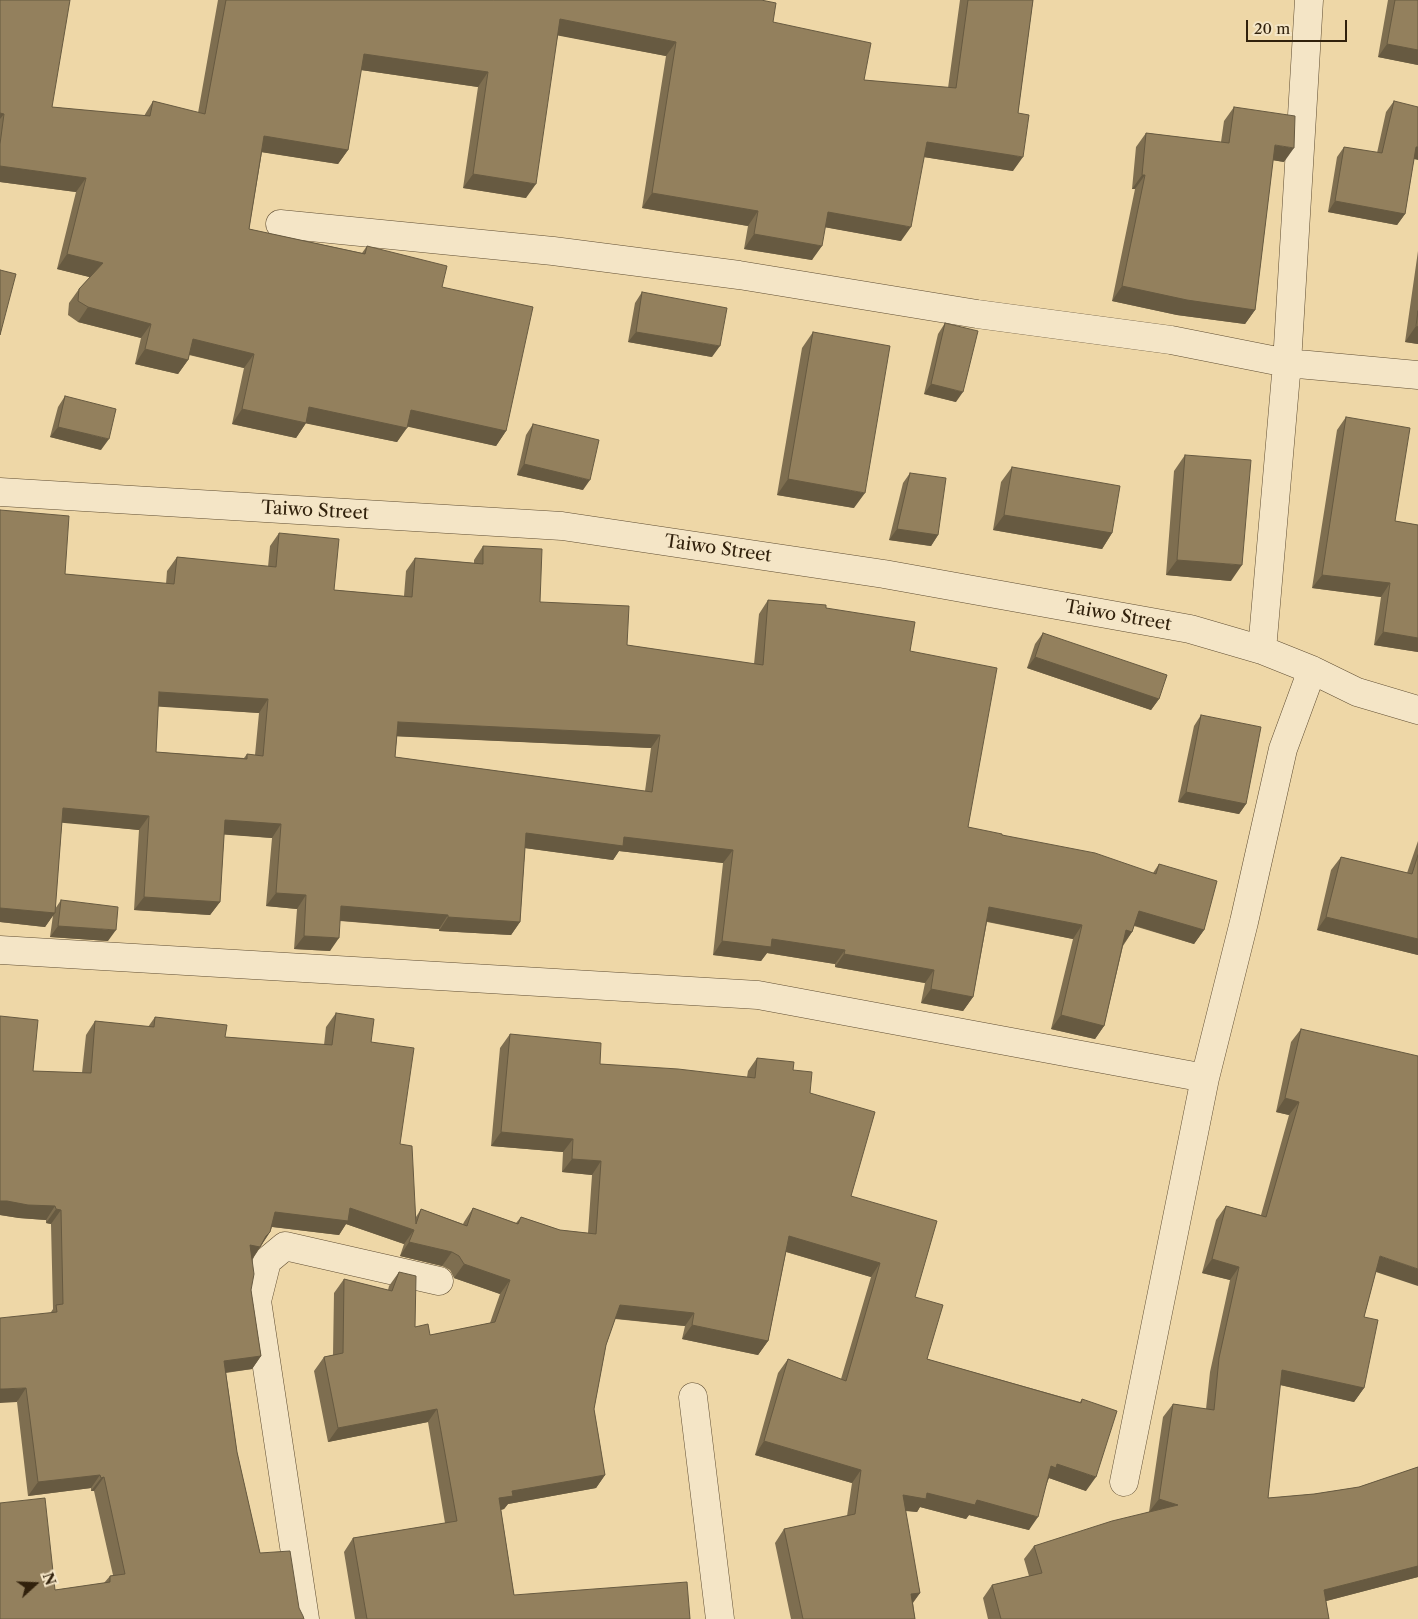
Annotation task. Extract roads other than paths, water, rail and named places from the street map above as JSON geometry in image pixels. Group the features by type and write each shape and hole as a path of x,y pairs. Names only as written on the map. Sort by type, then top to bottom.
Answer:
{"street":[{"path":"1262,650 1287,363 1309,0"},
{"path":"280,224 553,251 739,275 977,314 1171,340 1287,363 1418,375"},
{"name":"Taiwo Street","path":"0,492 562,526 884,574 1190,629 1262,650 1312,670 1357,692 1418,710"},
{"path":"1124,1482 1204,1078 1244,922 1283,750 1312,670"},
{"path":"0,950 758,995 1204,1078"},
{"path":"305,1619 257,1301 267,1261 285,1246 439,1281"},
{"path":"693,1397 720,1619"}]}
